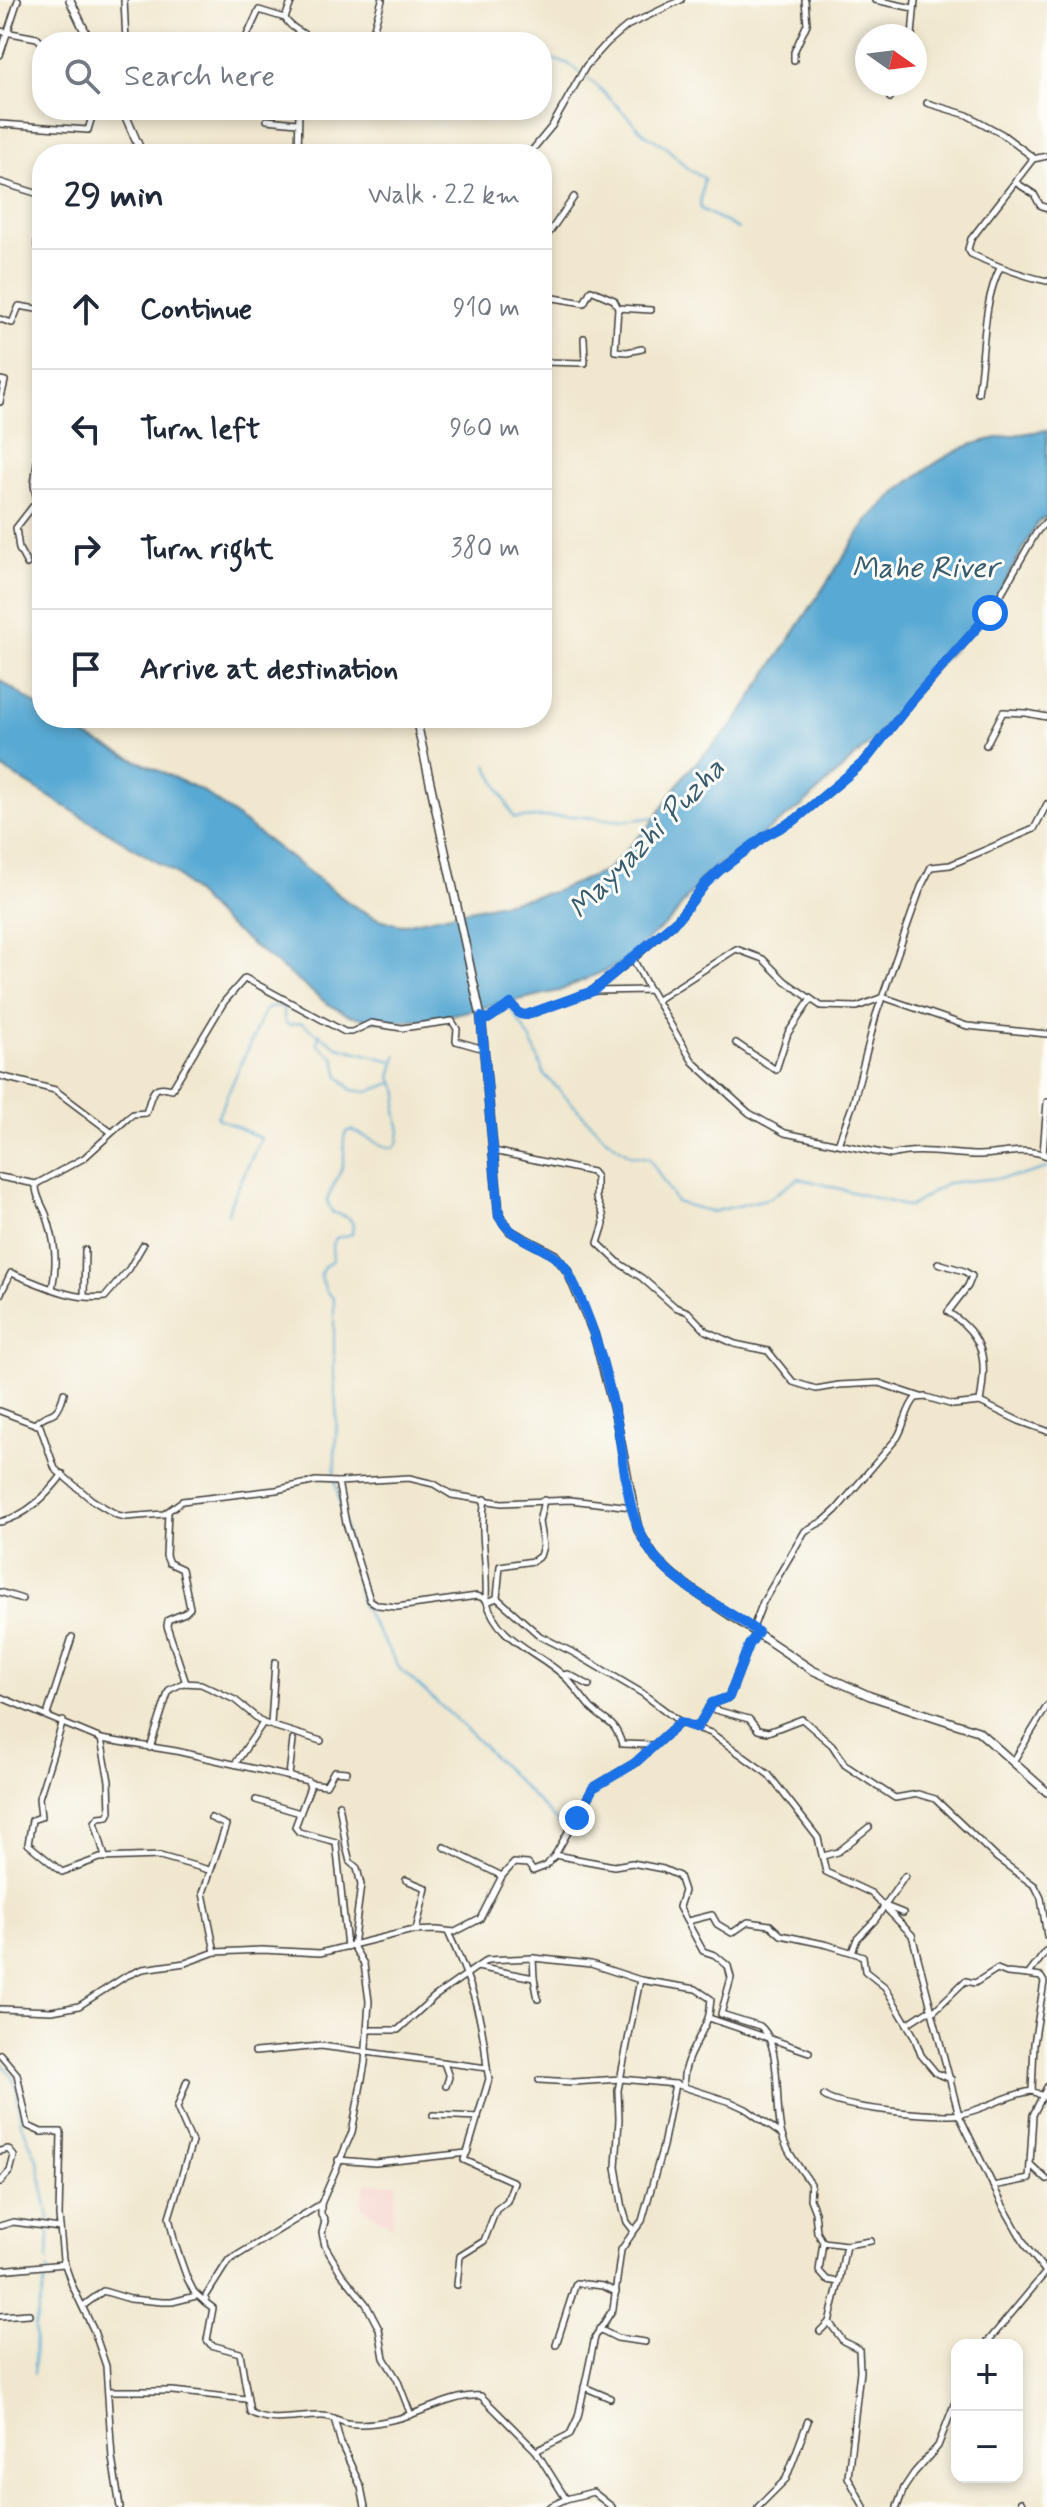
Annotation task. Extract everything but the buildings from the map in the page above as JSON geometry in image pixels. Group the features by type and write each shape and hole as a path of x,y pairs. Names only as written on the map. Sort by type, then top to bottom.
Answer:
{"main road":[{"path":"70,0 85,32"},
{"path":"127,120 138,144"},
{"path":"418,728 481,1017 496,1202 503,1222 520,1238 555,1255 562,1262 594,1334 616,1418 632,1507 645,1544 673,1575 812,1670 850,1688 971,1727 1047,1792"}],"street":[{"path":"0,55 18,0"},
{"path":"124,0 126,32"},
{"path":"292,0 285,18 288,25 299,32"},
{"path":"373,32 382,0"},
{"path":"537,144 552,126 581,73 607,43 627,26 681,0"},
{"path":"794,60 794,52 807,24 805,0"},
{"path":"875,0 913,8"},
{"path":"912,24 915,0"},
{"path":"249,32 259,10 285,18"},
{"path":"0,31 32,37"},
{"path":"927,103 967,115 1002,134 1035,158"},
{"path":"0,124 88,130 91,120"},
{"path":"267,120 297,123"},
{"path":"297,120 298,144"},
{"path":"1047,156 1035,158 971,239 968,249 971,254 1000,268 1047,281"},
{"path":"0,182 32,193"},
{"path":"1015,182 1034,194 1040,205 1047,208"},
{"path":"552,229 574,197"},
{"path":"978,393 985,357 987,305 1000,268"},
{"path":"552,298 584,303 591,290 614,300 618,308 615,351 642,349"},
{"path":"0,319 12,323 19,306 32,308"},
{"path":"618,308 651,310"},
{"path":"552,362 585,363 584,338"},
{"path":"0,380 5,381 0,402"},
{"path":"27,564 19,549 16,528 32,507"},
{"path":"593,991 678,919 720,870 765,836 795,820 865,761 912,701 990,613 1036,533 1047,520"},
{"path":"986,745 1003,712 1047,717"},
{"path":"838,1144 853,1104 883,997 921,887 931,867 950,865 1034,829 1047,804"},
{"path":"657,1001 736,949 763,959 785,981 821,1006 857,1007 883,997 967,1026 1047,1034"},
{"path":"633,959 693,1062 749,1113 785,1133 891,1155 908,1151 979,1155 1017,1150 1045,1155 1047,1102"},
{"path":"0,1177 36,1184 84,1158 133,1114 146,1113 150,1096 156,1088 165,1086 172,1089 224,1002 248,977 345,1032 371,1023 402,1028 452,1021 457,1029 456,1041 485,1049"},
{"path":"481,1017 488,1019 502,1007 511,1004 520,1014 526,1015 593,991 650,990"},
{"path":"736,1043 776,1070 788,1033 811,999"},
{"path":"0,1076 55,1090 111,1132"},
{"path":"494,1151 592,1172 596,1177 596,1198 604,1224 598,1243 675,1307 688,1312 706,1331 735,1344 768,1351 793,1382 816,1389 879,1383 953,1405 980,1402 1047,1431"},
{"path":"36,1184 56,1253 57,1266 52,1289"},
{"path":"0,1295 11,1273 36,1285 84,1296 105,1297 129,1269 143,1245"},
{"path":"84,1296 85,1250"},
{"path":"938,1263 972,1276 948,1312 968,1327 981,1348 984,1380 980,1402"},
{"path":"35,1424 60,1409 64,1393"},
{"path":"697,1728 715,1700 729,1697 763,1602 801,1537 845,1501 897,1438 912,1401 921,1397"},
{"path":"0,1411 40,1426 55,1469 92,1500 126,1517 168,1512 182,1501 276,1490 316,1481 417,1478 452,1495 502,1503 583,1500 632,1507"},
{"path":"0,1522 46,1496 63,1474"},
{"path":"336,1482 370,1600 386,1607 477,1596 486,1600 497,1598"},
{"path":"485,1499 481,1520 487,1576 486,1600 496,1623 520,1647 563,1675 593,1710 615,1725 622,1744 653,1745"},
{"path":"497,1598 500,1566 533,1561 540,1556 543,1546 539,1522 544,1500"},
{"path":"168,1512 166,1556 169,1563 182,1569 190,1608 168,1620 167,1626 186,1683"},
{"path":"0,1592 22,1599"},
{"path":"497,1598 540,1636 642,1693 680,1722 711,1733 769,1775 818,1838 826,1872 864,1889 912,1935 959,2115 1027,2248 1046,2272 990,2339"},
{"path":"47,1715 72,1637"},
{"path":"271,1724 275,1662"},
{"path":"563,1675 568,1674 589,1685"},
{"path":"150,1748 169,1690 186,1683 201,1684 235,1700 263,1723 321,1741"},
{"path":"0,1697 101,1739 235,1764 310,1783 326,1785 334,1771 347,1772"},
{"path":"1013,1762 1047,1706"},
{"path":"708,1708 749,1719 758,1730 768,1732 802,1719 832,1745 845,1765 895,1798 918,1794 935,1799 997,1858 1035,1886 1041,1898 1047,1936"},
{"path":"63,1721 39,1798 41,1817 32,1820 28,1844 62,1872 105,1857 160,1856 209,1870"},
{"path":"0,2009 52,2011 79,2006 126,1976 143,1969 185,1963 215,1952 262,1950 320,1953 416,1930 448,1932 465,1928 480,1919 502,1876 514,1863 528,1864 533,1871 546,1866 593,1788 635,1763 680,1722"},
{"path":"235,1764 263,1723"},
{"path":"101,1739 109,1781 110,1812 95,1822 105,1857"},
{"path":"289,1776 293,1740"},
{"path":"310,1783 295,1827 299,1832 336,1842 350,1947 364,1964 368,1984 365,2063 352,2132 321,2204 321,2215 325,2221 322,2233 325,2246 341,2273 366,2304 379,2329 384,2358 397,2379 411,2415"},
{"path":"256,1800 300,1813"},
{"path":"339,1804 350,1862 357,1868 361,1885 350,1947"},
{"path":"211,1818 226,1825 203,1893 215,1952"},
{"path":"823,1856 838,1852 869,1827"},
{"path":"444,1847 502,1876"},
{"path":"555,1855 614,1866 632,1863 663,1869 679,1876 684,1891 679,1907 703,1951 715,1955 728,1966 731,1978 721,2014 760,2026 770,2040 781,2134 811,2184 810,2199 817,2232 823,2242 821,2275 827,2280 839,2282"},
{"path":"852,1952 857,1939 905,1876"},
{"path":"406,1880 426,1888 416,1930"},
{"path":"883,1905 903,1913"},
{"path":"688,1921 712,1915 717,1924 732,1933 748,1922 770,1925 781,1935 863,1956 865,1971 885,1987 921,2055 936,2073 951,2079"},
{"path":"448,1932 467,1973 484,2030 489,2079 464,2160 514,2182 507,2201 496,2210 484,2241 460,2256 457,2285"},
{"path":"1028,1975 1047,1950"},
{"path":"367,2030 398,2030 434,1997 487,1960 533,1958 591,1964 640,1980 696,1989 711,1999 709,2018 695,2043 683,2076 684,2086"},
{"path":"533,1958 538,1999"},
{"path":"476,1967 534,1978"},
{"path":"933,2012 965,1981 975,1983 997,1969 1041,1977 1044,1982 1034,2044 1032,2091"},
{"path":"634,2231 627,2222 616,2179 618,2090 640,1980"},
{"path":"907,2025 927,2011 933,2012"},
{"path":"709,2018 809,2052"},
{"path":"255,2052 321,2046 487,2068"},
{"path":"0,2054 17,2074 28,2126 41,2132 61,2132 60,2228 64,2264 103,2355 112,2458 120,2507"},
{"path":"443,2062 449,2077 446,2086"},
{"path":"539,2080 573,2082 621,2079 684,2086 746,2109 781,2134"},
{"path":"187,2081 177,2108 192,2142 169,2217 178,2255 197,2295 213,2308 207,2340 211,2345 240,2353 250,2412 256,2416 287,2419 325,2415 347,2423 366,2423 411,2415 446,2403 481,2396 536,2451 566,2499"},
{"path":"536,2451 570,2434 578,2417 599,2329 613,2309 621,2250 642,2221 663,2146 675,2084"},
{"path":"993,2186 1029,2179 1033,2115 1047,2087"},
{"path":"824,2096 831,2102 854,2108 959,2115 1015,2093 1032,2091 1044,2097"},
{"path":"433,2115 478,2117"},
{"path":"0,2151 8,2149 14,2156 10,2171 0,2182"},
{"path":"338,2160 375,2163 467,2153"},
{"path":"1031,2164 1047,2180"},
{"path":"205,2302 228,2261 321,2204"},
{"path":"0,2226 13,2222 60,2228"},
{"path":"823,2242 846,2245 871,2241"},
{"path":"820,2331 829,2322 846,2245"},
{"path":"0,2270 64,2264"},
{"path":"556,2345 576,2283 603,2286 617,2293"},
{"path":"83,2306 103,2291 130,2299 162,2302 197,2295"},
{"path":"0,2316 29,2314"},
{"path":"829,2322 843,2341 859,2349 860,2371 848,2477 864,2507"},
{"path":"599,2329 617,2338 645,2342"},
{"path":"584,2387 610,2398"},
{"path":"108,2389 172,2391 246,2399"},
{"path":"897,2507 914,2473 938,2446 952,2411"},
{"path":"333,2417 341,2444 361,2487 365,2507"},
{"path":"758,2507 786,2479 808,2421"},
{"path":"549,2507 593,2492 612,2507"}],"shaded area":[{"path":"397,2183 392,2227 361,2206 365,2184"}],"water":[{"name":"Mahe River","path":"1047,430 1047,516 1038,522 998,594 872,741 802,806 703,876 672,919 618,965 559,991 427,1020 372,1021 346,1014 325,1002 222,921 175,873 0,767 0,680 32,702 32,728 69,728 203,791 352,905 376,918 400,925 553,892 606,871 651,824 685,774 734,724 868,520 903,487 945,457 991,439"}],"waterway":[{"path":"552,59 567,63 594,83 645,134 704,178 701,209 738,229"},
{"name":"Mayyazhi Puzha","path":"487,765 514,818 575,816 624,821 656,817"},
{"path":"228,1214 261,1138 217,1118 265,1010 274,1006 283,1007 288,1025 301,1023 338,1047 393,1061"},
{"path":"509,1006 531,1040 544,1074 604,1137 630,1155 649,1158 676,1202 712,1212 770,1198 799,1178 909,1207 947,1183 1020,1176 1047,1168"},
{"path":"320,1033 317,1044 334,1057 339,1076 352,1090 368,1092 392,1083"},
{"path":"397,1055 391,1077 399,1093 396,1111 400,1132 398,1143 394,1148 388,1147 351,1130 346,1132 343,1164 327,1201 332,1212 349,1218 353,1224 352,1234 336,1238 332,1246 333,1260 320,1275 326,1291 334,1299 337,1420 334,1476 362,1606 400,1669 460,1723 563,1827"},
{"path":"0,2062 11,2074 17,2091 21,2123 38,2161 50,2223"},
{"path":"48,2261 49,2232"},
{"path":"34,2374 35,2326 48,2269"}],"route":[{"path":"577,1818 593,1788 635,1763 680,1722 697,1728 715,1700 729,1697 749,1645 758,1632 673,1575 655,1558 638,1530 616,1418 594,1334 578,1294 568,1272 555,1255 520,1238 510,1231 499,1216 481,1017 488,1019 502,1007 511,1004 520,1014 526,1015 593,991 678,919 720,870 765,836 795,820 865,761 912,701 990,613"}]}
